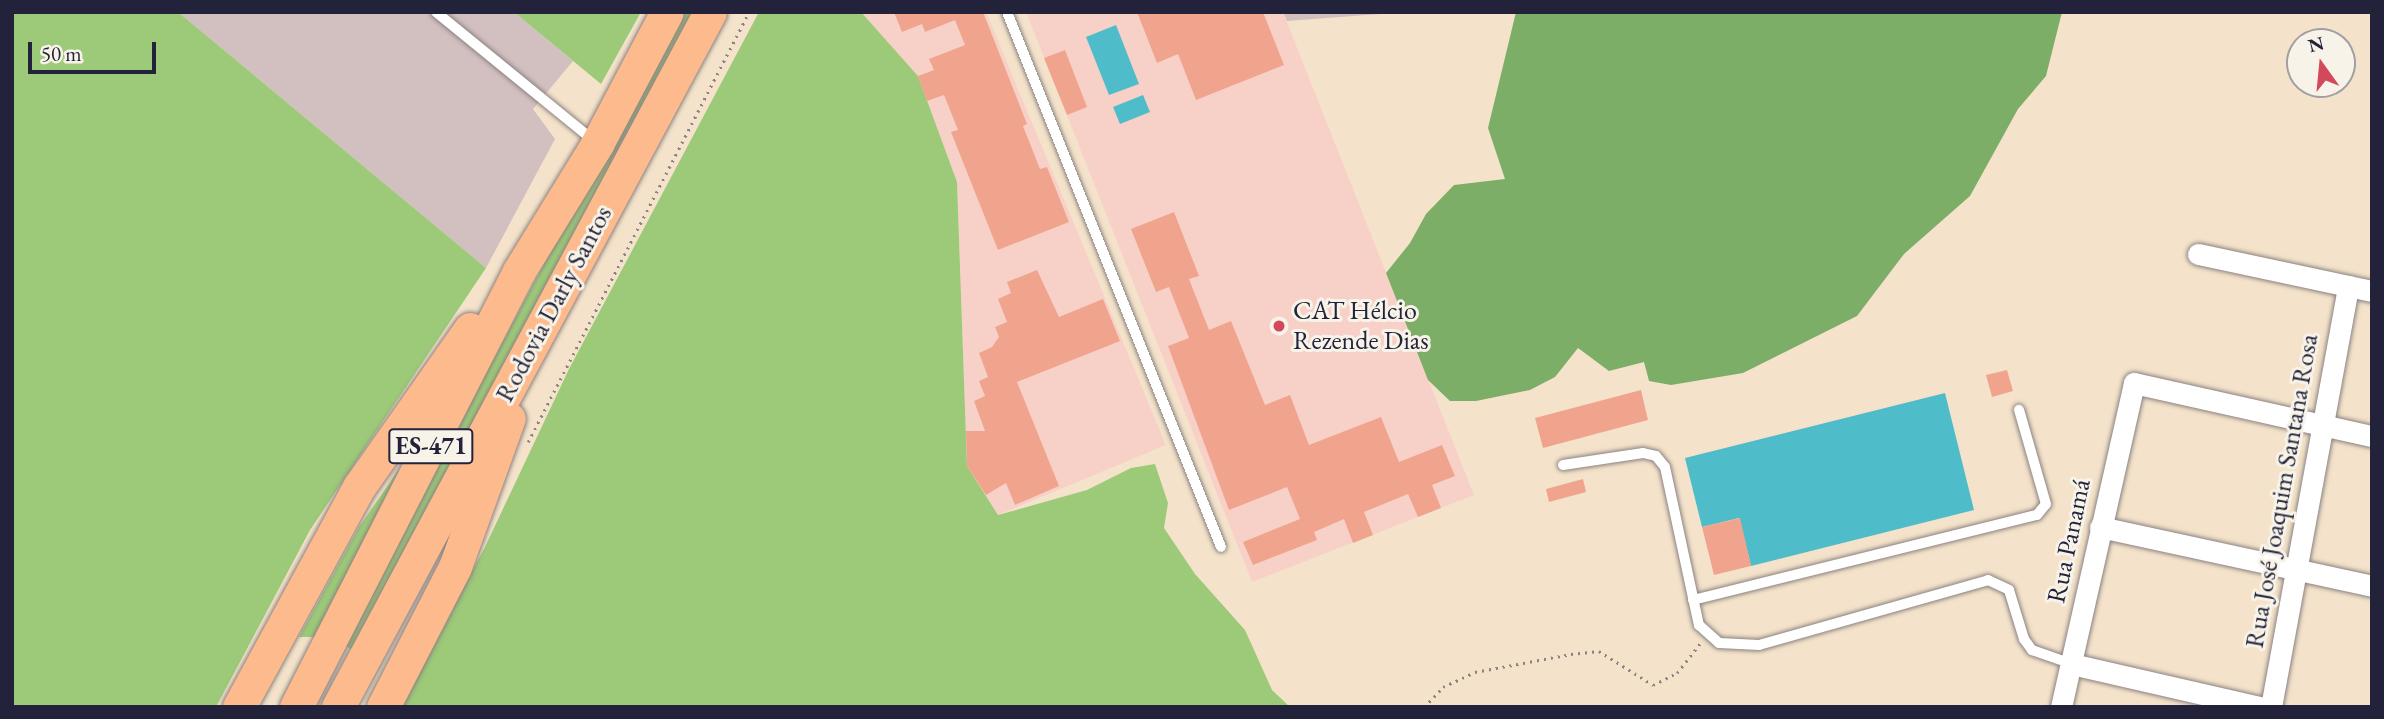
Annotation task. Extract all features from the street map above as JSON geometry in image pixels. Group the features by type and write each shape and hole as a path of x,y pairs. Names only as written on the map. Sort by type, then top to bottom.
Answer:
{"main road":[{"name":"Rodovia Darly Santos","path":"296,707 519,271 597,144 667,12"},
{"name":"Rodovia Darly Santos","path":"338,707 710,12"},
{"path":"239,707 359,487 465,336 519,271"},
{"path":"383,707 475,521 527,355"}],"street":[{"path":"2198,254 2372,291"},
{"name":"Rua José Joaquim Santana Rosa","path":"2271,707 2348,286"},
{"name":"Rua Panamá","path":"2061,707 2132,387 2139,381 2322,425"},
{"path":"2322,425 2372,436"},
{"path":"2101,527 2372,586"},
{"path":"2071,664 2194,699 2260,707"}],"lane":[{"path":"436,12 597,144"},
{"path":"1007,12 1222,547"},
{"path":"1693,600 2037,515 2046,504 2019,410"},
{"path":"1563,466 1643,453 1656,456 1665,467 1693,600 1706,636 1735,646 1759,645 1987,580 2009,590 2024,639 2032,650 2071,664"}],"path":[{"path":"525,449 749,12"},
{"path":"1424,707 1443,687 1475,672 1599,651 1653,685 1677,673 1706,636"}],"shaded area":[{"path":"178,12 514,12 573,61 533,109 555,139 486,268"},
{"path":"861,12 986,12 1166,445 998,515 967,466 957,182 918,76"},
{"name":"CAT Hélcio Rezende Dias","path":"1026,12 1283,12 1474,495 1252,582"},
{"path":"1283,12 1407,12 1287,21"}],"green space":[{"path":"12,12 178,12 486,268 310,530 216,707 12,707"},
{"path":"514,12 641,12 601,84"},
{"path":"678,12 696,12 356,652 342,644"},
{"path":"759,12 861,12 918,76 957,182 967,466 998,515 1087,490 1131,468 1155,464 1168,503 1164,528 1195,574 1245,630 1272,690 1290,707 399,707 484,549 569,369"},
{"path":"1516,12 2062,12 2046,76 2018,109 1970,196 1904,254 1857,316 1743,373 1671,385 1649,381 1644,362 1609,371 1578,348 1555,377 1530,390 1476,401 1450,401 1428,380 1386,273 1410,243 1426,214 1454,185 1505,179 1488,128"},
{"path":"429,426 316,637 299,637 359,527"}],"water":[{"path":"1116,25 1139,84 1109,95 1086,37"},
{"path":"1143,95 1150,112 1120,124 1113,107"},
{"path":"1945,393 1974,510 1751,566 1739,518 1702,527 1685,458"}],"building":[{"path":"894,12 983,12 1027,124 1023,126 1040,169 1047,167 1069,222 998,250 951,132 958,130 944,95 927,101 918,76 934,70 929,59 965,45 955,20 925,32 922,24 902,32"},
{"path":"1137,12 1263,12 1284,65 1196,100 1178,54 1157,63"},
{"path":"1065,50 1087,107 1067,115 1044,58"},
{"path":"1174,212 1199,276 1189,279 1209,330 1231,321 1265,405 1290,395 1309,445 1381,417 1399,462 1442,445 1455,476 1432,485 1441,508 1418,517 1408,494 1364,512 1373,535 1353,543 1344,519 1314,532 1317,540 1253,565 1243,542 1300,519 1287,487 1229,510 1168,346 1189,338 1169,287 1156,292 1131,229"},
{"path":"1037,270 1059,317 1103,299 1120,341 1017,382 1059,486 1015,505 1006,483 986,495 967,466 966,431 985,431 974,401 985,396 979,381 988,377 979,353 992,347 999,337 995,327 1007,322 998,299 1011,293 1007,282"},
{"path":"2007,370 2013,391 1992,397 1986,375"},
{"path":"1641,390 1648,420 1543,448 1535,418"},
{"path":"1583,479 1586,492 1549,502 1546,489"},
{"path":"1740,518 1751,566 1714,575 1702,527"}],"place":[{"name":"CAT Hélcio Rezende Dias","path":"1279,326"}]}
